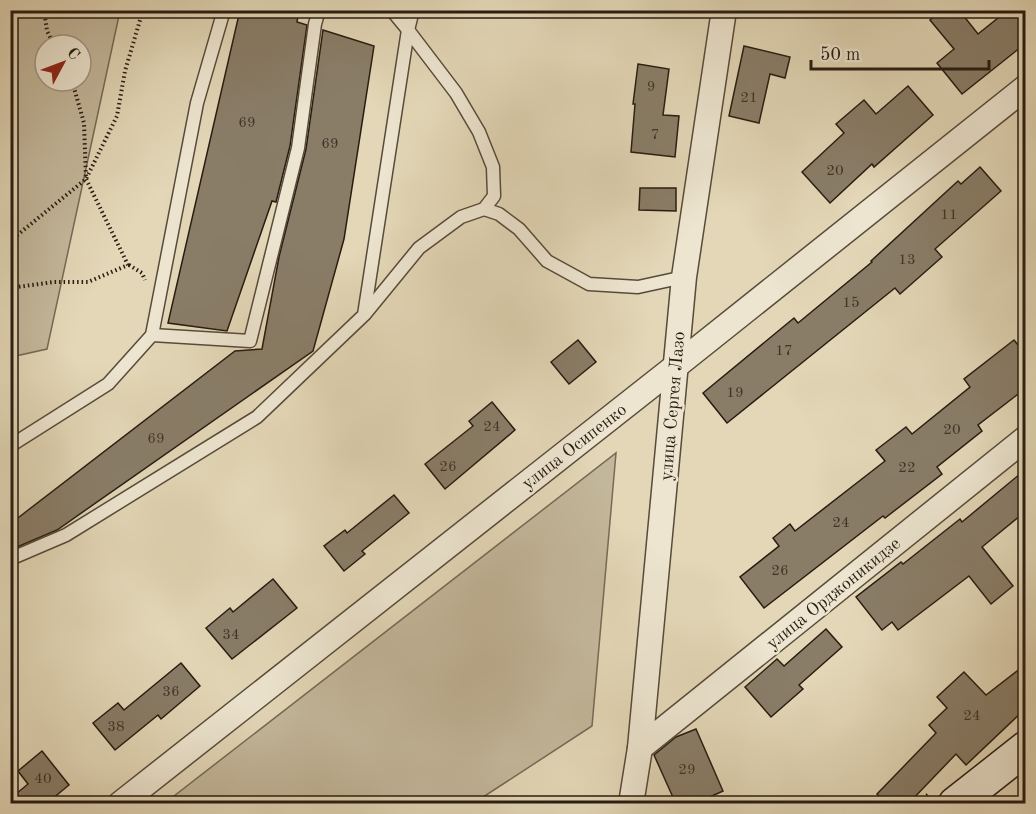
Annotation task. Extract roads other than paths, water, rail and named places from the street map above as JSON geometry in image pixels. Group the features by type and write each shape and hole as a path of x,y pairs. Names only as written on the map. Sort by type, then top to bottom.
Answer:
{"main road":[{"path":"955,804 1026,748"}],"street":[{"name":"улица Сергея Лазо","path":"631,804 640,748 684,277 724,10"},
{"name":"улица Осипенко","path":"120,804 1026,87"},
{"name":"улица Орджоникидзе","path":"640,748 1026,438"}],"lane":[{"path":"10,446 108,384 152,335 197,104 224,10"},
{"path":"152,335 250,341 298,148 315,24 320,10"},
{"path":"10,559 66,535 257,417 364,315 419,248 461,217 484,209 494,196 493,167 479,132 456,93 408,30 394,13 388,10"},
{"path":"364,315 413,10"},
{"path":"484,209 499,214 519,230 547,261 589,284 638,287 684,277"}]}
